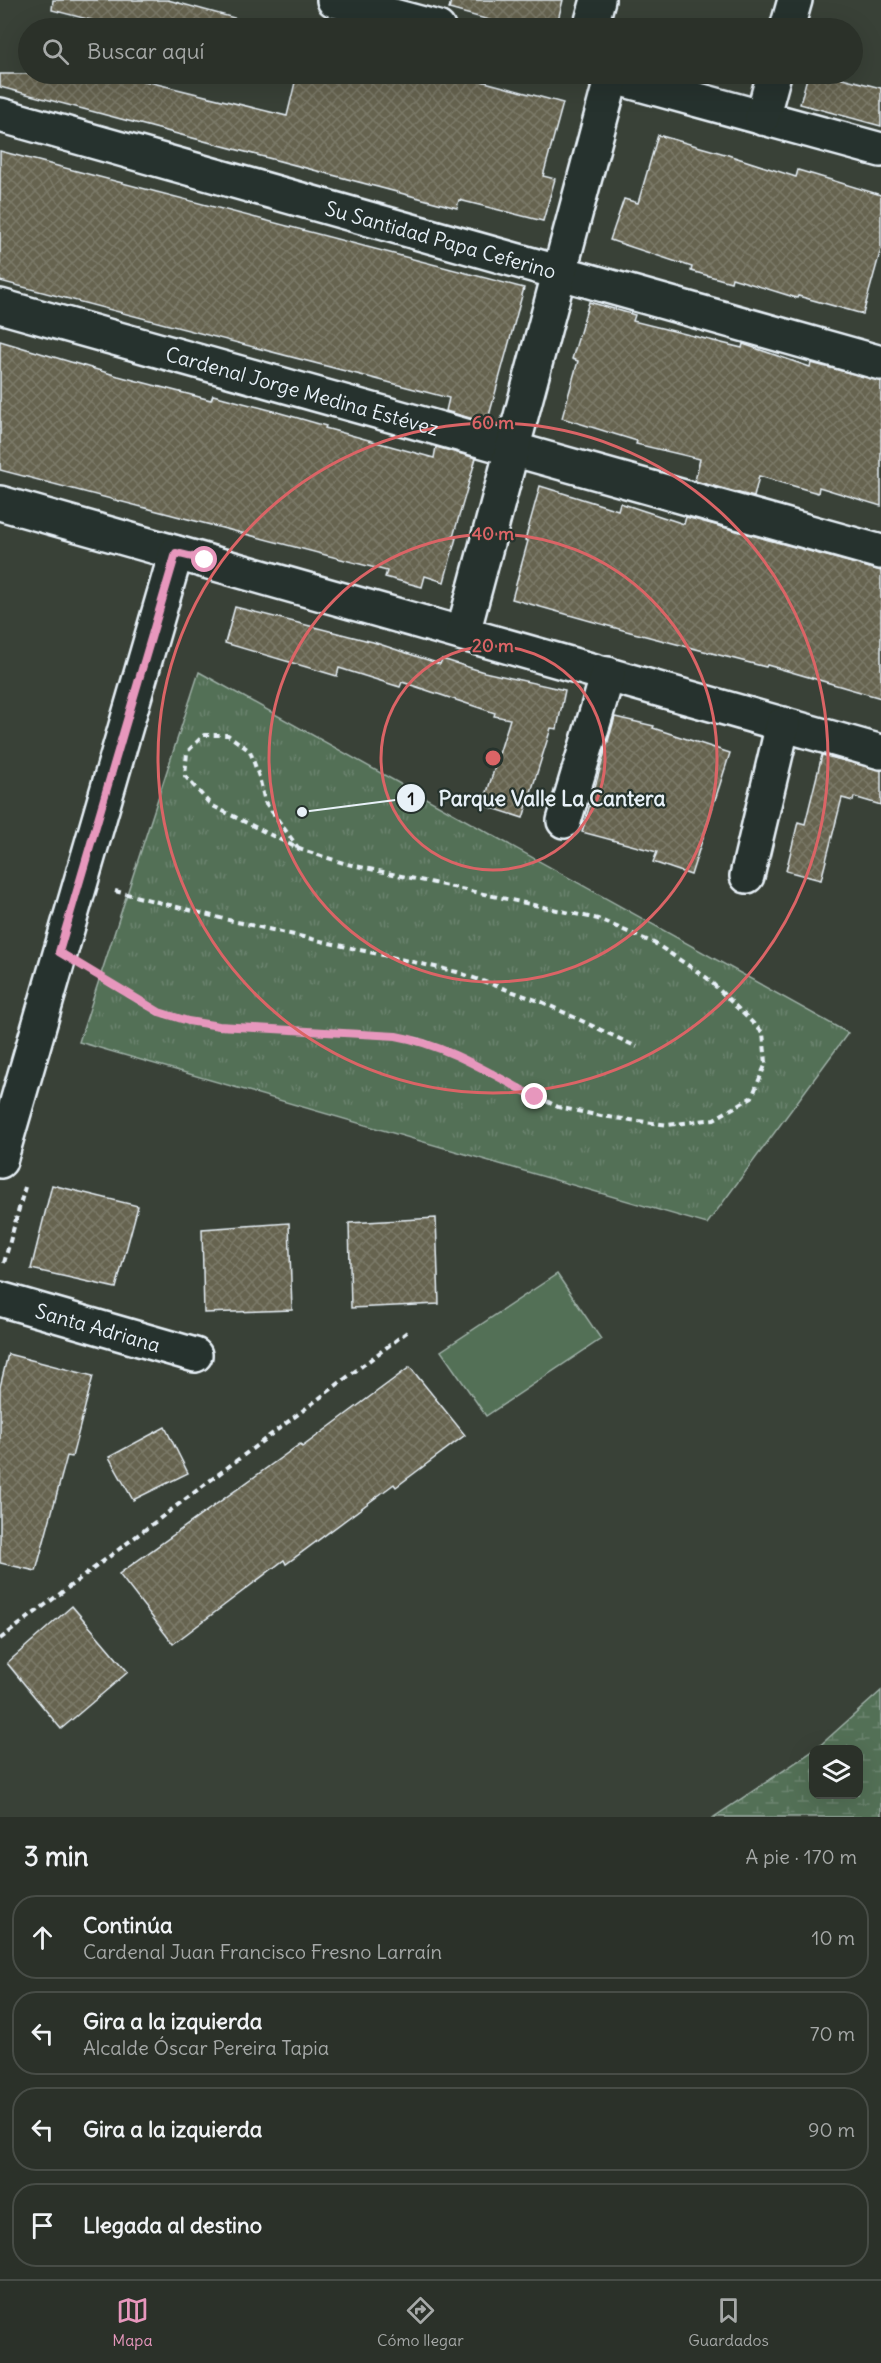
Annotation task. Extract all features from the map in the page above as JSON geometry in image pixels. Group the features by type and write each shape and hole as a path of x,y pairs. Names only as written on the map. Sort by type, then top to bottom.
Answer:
{"street":[{"path":"334,0 407,10 421,18"},
{"path":"593,18 598,0"},
{"path":"790,18 795,0"},
{"path":"463,633 561,273 606,84"},
{"path":"640,84 881,150"},
{"path":"762,118 771,84"},
{"name":"Su Santidad Papa Ceferino","path":"0,115 881,363"},
{"name":"Cardenal Jorge Medina Estévez","path":"0,306 881,552"},
{"path":"0,503 881,752"},
{"path":"0,1161 176,553"},
{"path":"564,821 608,674"},
{"path":"747,876 783,724"},
{"name":"Santa Adriana","path":"0,1299 195,1355"}],"path":[{"path":"59,952 124,992 169,1016 219,1026 396,1036 419,1040 454,1054 535,1097 558,1107 580,1112 668,1125 714,1119 752,1097 766,1063 763,1033 707,978 656,944 598,919 347,864 299,849 212,805 185,776 187,752 204,735 228,735 250,751 265,802 299,849"},
{"path":"80,883 224,919 457,972 542,1002 637,1047"},
{"path":"0,1639 407,1332"}],"green space":[{"path":"199,672 848,1033 707,1224 79,1042"},
{"path":"557,1274 601,1339 486,1416 441,1351"},
{"path":"881,1691 881,1817 714,1817 809,1754 809,1799 863,1799 863,1745 820,1745"}],"building":[{"path":"53,0 168,0 234,18 83,18 52,10"},
{"path":"451,0 563,0 558,18 482,18 449,9"},
{"path":"0,74 18,74 18,84 157,84 287,116 295,84 492,84 563,103 543,176 555,179 543,221 459,200 457,208 0,87"},
{"path":"863,83 881,88 881,126 800,104 805,84"},
{"path":"658,135 796,177 798,170 881,195 881,249 863,314 798,296 797,298 732,278 731,282 691,271 692,267 610,240 624,199 638,203"},
{"path":"0,151 524,288 487,423 446,411 449,398 0,281"},
{"path":"589,302 635,315 633,321 742,348 743,344 810,367 811,363 881,381 881,506 819,487 818,493 759,476 754,497 695,481 700,459 636,444 637,441 562,418 578,361 572,359"},
{"path":"0,341 118,376 211,400 213,395 270,410 326,426 325,428 434,458 436,447 476,458 453,537 456,538 444,582 425,576 422,587 385,577 387,571 0,470"},
{"path":"540,486 618,510 620,503 684,524 686,517 881,571 881,698 767,665 766,667 630,632 512,599"},
{"path":"235,607 373,642 440,664 442,659 484,672 565,690 557,729 551,728 523,818 483,805 510,719 494,716 495,713 402,682 400,687 339,668 337,676 225,643"},
{"path":"615,717 654,726 653,728 730,753 691,875 653,862 657,852 582,832"},
{"path":"822,755 881,770 881,805 854,797 853,801 842,798 821,880 786,871 798,822 805,824"},
{"path":"52,1185 138,1206 116,1288 31,1269"},
{"path":"436,1218 439,1304 351,1308 349,1223"},
{"path":"289,1223 292,1310 204,1313 202,1229"},
{"path":"8,1354 93,1376 72,1457 67,1456 36,1571 0,1563 0,1387"},
{"path":"410,1367 465,1435 396,1487 394,1484 286,1564 284,1560 173,1644 119,1574 300,1444 302,1447"},
{"path":"165,1427 188,1473 133,1500 109,1457"},
{"path":"72,1606 128,1672 61,1729 7,1663"}],"place":[{"name":"Parque Valle La Cantera","path":"302,812"}],"route":[{"path":"205,560 176,553 59,952 159,1012 188,1021 219,1026 396,1036 419,1040 454,1054 535,1097"}]}
